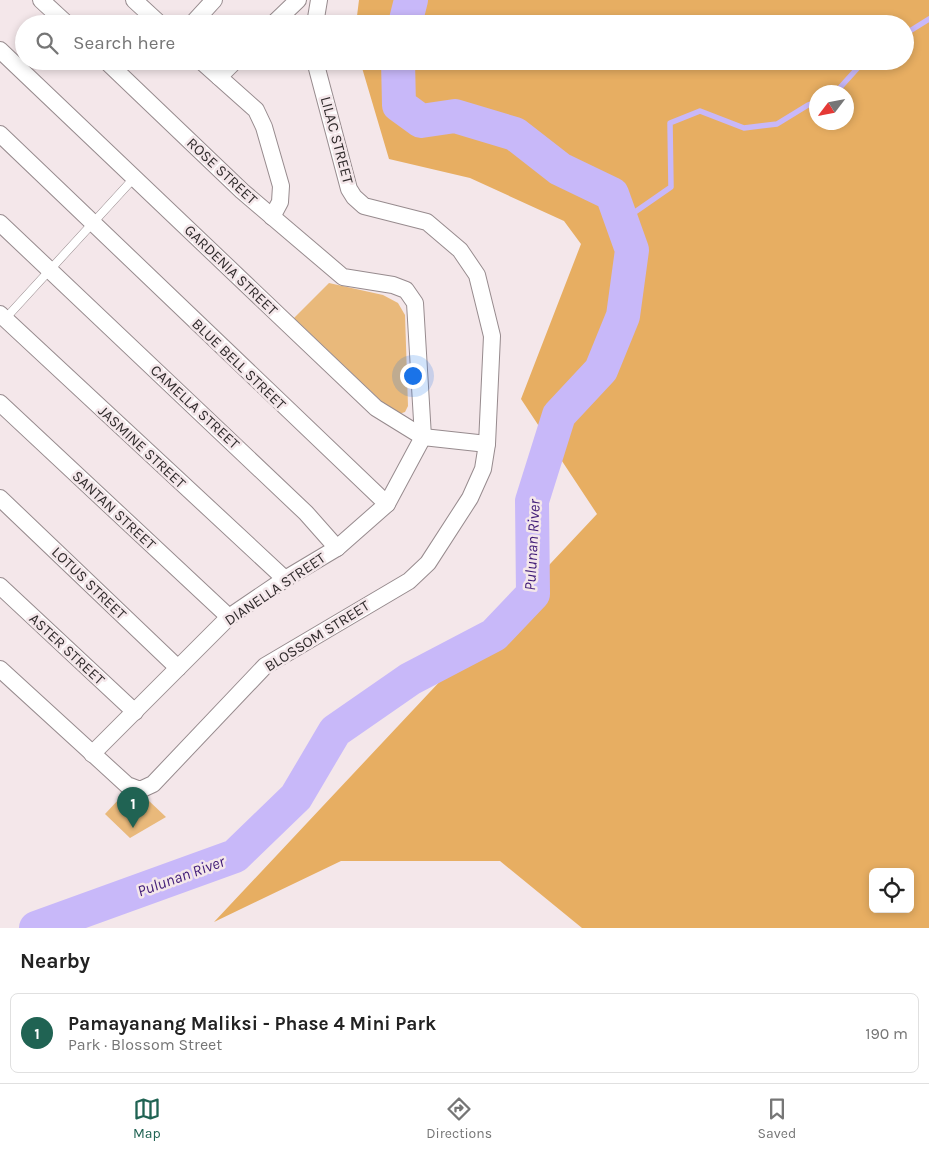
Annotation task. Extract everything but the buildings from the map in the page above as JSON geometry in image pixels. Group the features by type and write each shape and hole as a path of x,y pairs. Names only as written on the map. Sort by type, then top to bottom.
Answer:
{"street":[{"path":"42,0 58,15"},
{"path":"134,0 150,15"},
{"path":"200,15 214,0"},
{"path":"282,15 298,0"},
{"path":"316,15 319,0"},
{"name":"GARDENIA STREET","path":"0,50 15,64"},
{"name":"GARDENIA STREET","path":"21,70 376,408 423,437 487,444"},
{"name":"ROSE STREET","path":"115,70 242,191 342,277 393,285 406,290 415,304 423,437"},
{"path":"211,70 256,110 264,127 281,186 280,202 272,217"},
{"path":"219,77 226,70"},
{"name":"LILAC STREET","path":"317,70 349,189 354,197 364,206 427,222 460,250 477,275 492,336 487,444"},
{"name":"BLUE BELL STREET","path":"0,134 387,504"},
{"name":"CAMELLA STREET","path":"0,223 306,512 337,548"},
{"name":"JASMINE STREET","path":"3,316 285,579"},
{"name":"SANTAN STREET","path":"0,403 229,617"},
{"name":"DIANELLA STREET","path":"92,754 229,617 285,579 337,548 387,504 423,437"},
{"name":"BLOSSOM STREET","path":"0,669 127,785 140,790 153,784 265,666 409,580 428,563 470,498 483,469 487,444"},
{"name":"LOTUS STREET","path":"0,498 178,668"},
{"name":"ASTER STREET","path":"0,586 135,712"}],"lane":[{"path":"3,316 50,270 134,178"}],"shaded area":[{"path":"359,0 929,0 929,928 582,928 500,861 341,861 214,922 597,514 521,399 581,244 564,221 470,178 389,159 363,70 914,70 914,15 357,15"},
{"path":"329,283 383,295 398,303 405,315 408,406 405,412 396,415 294,318"},
{"path":"120,798 131,803 148,800 166,817 130,838 105,814"}],"waterway":[{"name":"Pulunan River","path":"407,15 411,0"},
{"path":"914,28 929,19"},
{"name":"Pulunan River","path":"36,928 235,856 296,797 335,731 410,679 494,635 533,594 532,501 559,415 601,370 623,316 632,250 612,194 560,169 515,134 455,116 421,121 399,105 398,70"},
{"path":"842,85 856,70"},
{"path":"622,221 671,187 670,123 700,111 744,128 777,124 809,105"}],"place":[{"name":"Pamayanang Maliksi - Phase 4 Mini Park","path":"133,828"}]}
